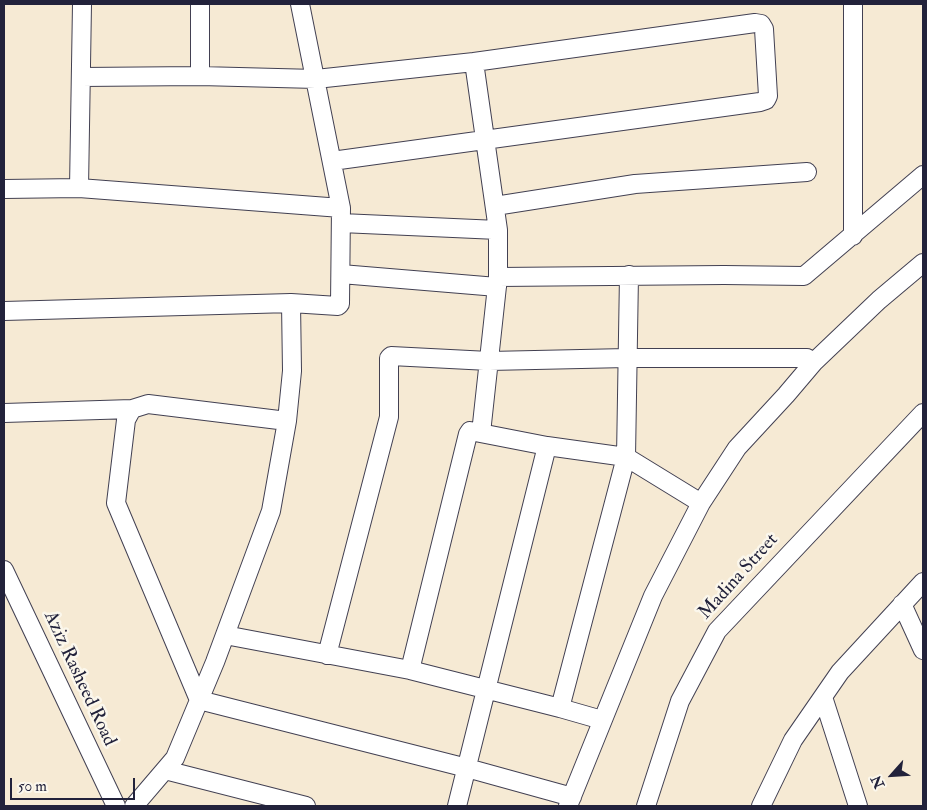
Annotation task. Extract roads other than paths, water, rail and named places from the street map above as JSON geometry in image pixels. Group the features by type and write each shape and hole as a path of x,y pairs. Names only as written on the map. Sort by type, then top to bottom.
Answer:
{"street":[{"path":"79,188 82,4"},
{"path":"200,4 200,76"},
{"path":"4,311 290,303 338,306 341,301 341,215 300,4"},
{"path":"853,4 853,236"},
{"path":"81,77 200,76 316,79 474,62 755,23 761,24 764,29 768,96 766,100 760,102 332,161"},
{"path":"474,62 498,230 497,282 480,433"},
{"path":"495,206 635,184 807,172"},
{"path":"340,274 497,282 629,276 804,276 923,175"},
{"path":"4,189 79,188 498,230"},
{"path":"199,700 467,768 570,802 653,596 701,503 737,448 814,362 879,300 923,263"},
{"path":"560,708 626,457 629,276"},
{"path":"134,806 175,758 225,635 271,511 287,421 292,371 290,303"},
{"path":"327,655 389,417 389,358 393,355 489,361 627,358 807,358 814,362"},
{"path":"4,413 132,409 148,404 287,421"},
{"path":"132,409 126,420 116,503 199,700"},
{"name":"Madina Street","path":"646,806 680,701 716,631 923,413"},
{"path":"410,670 470,431 547,446 626,457 701,503"},
{"path":"457,806 547,446"},
{"name":"Aziz Rasheed Road","path":"4,570 116,806"},
{"path":"761,806 793,740 840,672 923,582"},
{"path":"902,604 923,650"},
{"path":"225,635 410,670 602,720"},
{"path":"823,697 858,806"},
{"path":"165,770 306,806"}]}
